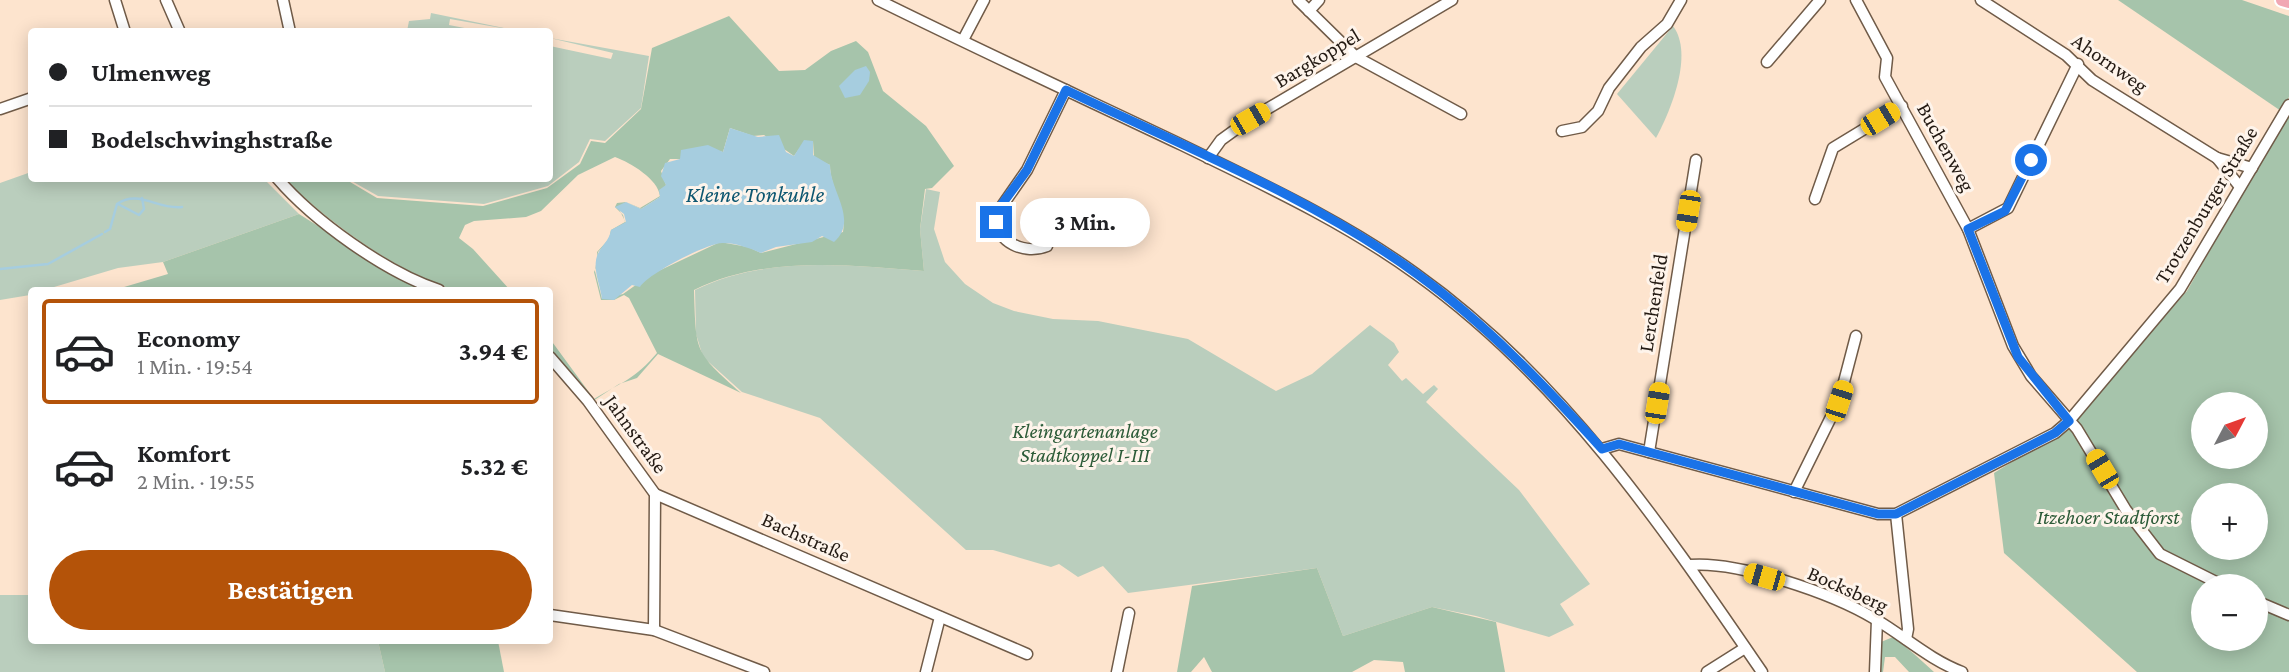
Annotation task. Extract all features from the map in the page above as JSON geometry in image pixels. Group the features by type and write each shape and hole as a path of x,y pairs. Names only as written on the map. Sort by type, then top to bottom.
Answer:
{"main road":[{"path":"2282,0 2289,2"}],"street":[{"path":"115,0 124,28"},
{"path":"166,0 178,28"},
{"path":"283,0 289,28"},
{"path":"878,0 1326,216 1418,274 1519,361 1602,449 1690,565 1762,672"},
{"path":"963,40 984,0"},
{"path":"1298,0 1356,57 1461,114"},
{"path":"1309,11 1319,0"},
{"name":"Bargkoppel","path":"1208,158 1216,145 1242,124 1452,0"},
{"path":"1562,131 1581,127 1598,111 1609,88 1641,47 1667,24 1681,0"},
{"path":"1767,62 1820,0"},
{"name":"Buchenweg","path":"1856,0 1887,58 1885,77 1968,229 2018,357 2077,429 2126,510 2160,554 2200,574"},
{"name":"Ahornweg","path":"1982,0 2078,64 2092,80 2217,158 2252,169"},
{"path":"1968,229 2008,208 2078,64"},
{"path":"1047,246 1032,251 1009,242 999,232 995,216 1027,170 1066,90"},
{"path":"0,108 28,98"},
{"name":"Trotzenburger Straße","path":"1896,514 2055,433 2069,421 2180,289 2289,105"},
{"path":"1815,199 1833,148 1902,106"},
{"name":"Ahornweg","path":"2217,158 2240,187"},
{"name":"Lerchenfeld","path":"1649,452 1696,160"},
{"path":"281,182 317,218 419,284 429,287"},
{"path":"1794,492 1839,401 1856,336"},
{"name":"Jahnstraße","path":"553,360 588,401 655,494 654,630"},
{"path":"1602,449 1619,444 1878,514 1896,514"},
{"name":"Bachstraße","path":"655,494 1027,654"},
{"name":"Bocksberg","path":"1896,514 1908,629 1906,639"},
{"name":"Bocksberg","path":"1690,565 1714,563 1814,591 1877,620 1906,639 1941,668 1962,672"},
{"path":"2268,606 2289,615"},
{"path":"1116,671 1129,613"},
{"path":"553,615 654,630 764,672"},
{"path":"926,672 940,617"},
{"path":"1875,672 1877,620"},
{"path":"1707,672 1745,648"}],"green space":[{"path":"2118,0 2242,0 2289,16 2289,97 2281,111"},
{"path":"431,13 504,28 450,19 449,25 464,28 408,28 409,21 430,19"},
{"path":"729,16 779,71 805,70 831,51 856,41 868,52 883,91 926,126 954,166 932,188 925,189 920,229 924,271 836,265 778,267 749,271 694,290 697,339 701,349 714,368 741,393 658,354 637,378 622,383 642,369 657,353 629,298 624,295 614,300 601,300 595,270 602,299 623,294 650,275 720,242 748,247 761,253 843,232 843,214 830,165 814,158 813,141 799,149 794,156 764,135 753,136 730,128 723,152 701,147 680,159 670,159 661,171 666,185 660,197 641,209 626,202 640,208 660,196 658,190 643,172 615,157 578,175 541,211 526,217 474,221 465,225 459,238 473,249 507,287 446,287 413,273 365,245 320,211 289,182 350,182 377,198 483,206 547,188 580,164 591,141 605,143 641,109 652,48"},
{"path":"1673,26 1679,38 1681,66 1674,98 1656,138 1617,94"},
{"path":"553,39 649,56 641,108 605,141 590,139 579,162 548,186 484,204 378,196 353,182 553,182 553,47 611,59 613,53"},
{"name":"Itzehoer Stadtforst","path":"2289,110 2289,672 2137,672 2004,553 1994,473 2062,431 2187,291"},
{"path":"28,173 28,182 267,182 299,214 163,262 118,268 54,287 28,287 28,295 0,300 0,183"},
{"name":"Kleingartenanlage Stadtkoppel I-III","path":"926,189 940,192 934,229 945,262 965,284 993,303 1014,311 1053,319 1098,321 1188,339 1276,391 1312,374 1370,325 1394,343 1399,352 1388,365 1402,381 1406,378 1423,394 1434,385 1438,389 1426,402 1519,490 1590,584 1560,604 1574,625 1549,637 1476,616 1432,607 1343,636 1317,568 1128,593 1103,566 1078,577 1059,564 1051,567 993,550 966,550 820,418 742,392 703,357 696,334 695,290 722,279 750,271 807,265 924,271 920,229"},
{"path":"626,202 619,209 621,213 615,207 617,203"},
{"path":"299,214 415,287 124,287 168,274 163,262"},
{"path":"624,220 626,223 598,252 597,258 597,252 609,239 611,230 625,222"},
{"path":"553,343 594,399 612,389 593,401 553,355"},
{"path":"1317,568 1343,636 1432,607 1496,622 1505,672 1405,672 1403,662 1374,660 1352,672 1212,672 1204,657 1191,672 1177,672 1192,586"},
{"path":"0,595 28,595 28,644 379,644 385,672 0,672"},
{"path":"1893,637 1934,672 1909,672 1895,657 1885,657 1883,672 1879,672 1881,642"},
{"path":"379,644 499,644 504,672 385,672"}],"water":[{"path":"866,66 870,72 869,81 860,95 845,98 839,86 855,70"},
{"name":"Kleine Tonkuhle","path":"730,128 758,137 779,135 786,152 794,156 804,140 813,141 813,155 830,165 844,215 841,233 834,242 822,236 812,242 776,247 761,253 732,244 716,244 665,268 640,287 632,285 614,300 602,299 596,268 597,256 611,230 626,222 624,214 615,207 626,202 641,209 660,197 659,190 666,185 661,176 665,163 680,159 681,150 708,145 723,152"}],"waterway":[{"path":"118,204 139,215 144,209 142,198"},
{"path":"105,232 110,229 117,204 125,200 141,199 164,206 182,207"},
{"path":"0,269 48,264 102,234"}],"route":[{"path":"996,222 997,211 1027,170 1066,90 1285,194 1326,216 1418,274 1510,352 1602,449 1619,444 1885,515 1896,514 2055,433 2069,421 2018,357 1968,229 2008,208 2031,160"}]}
